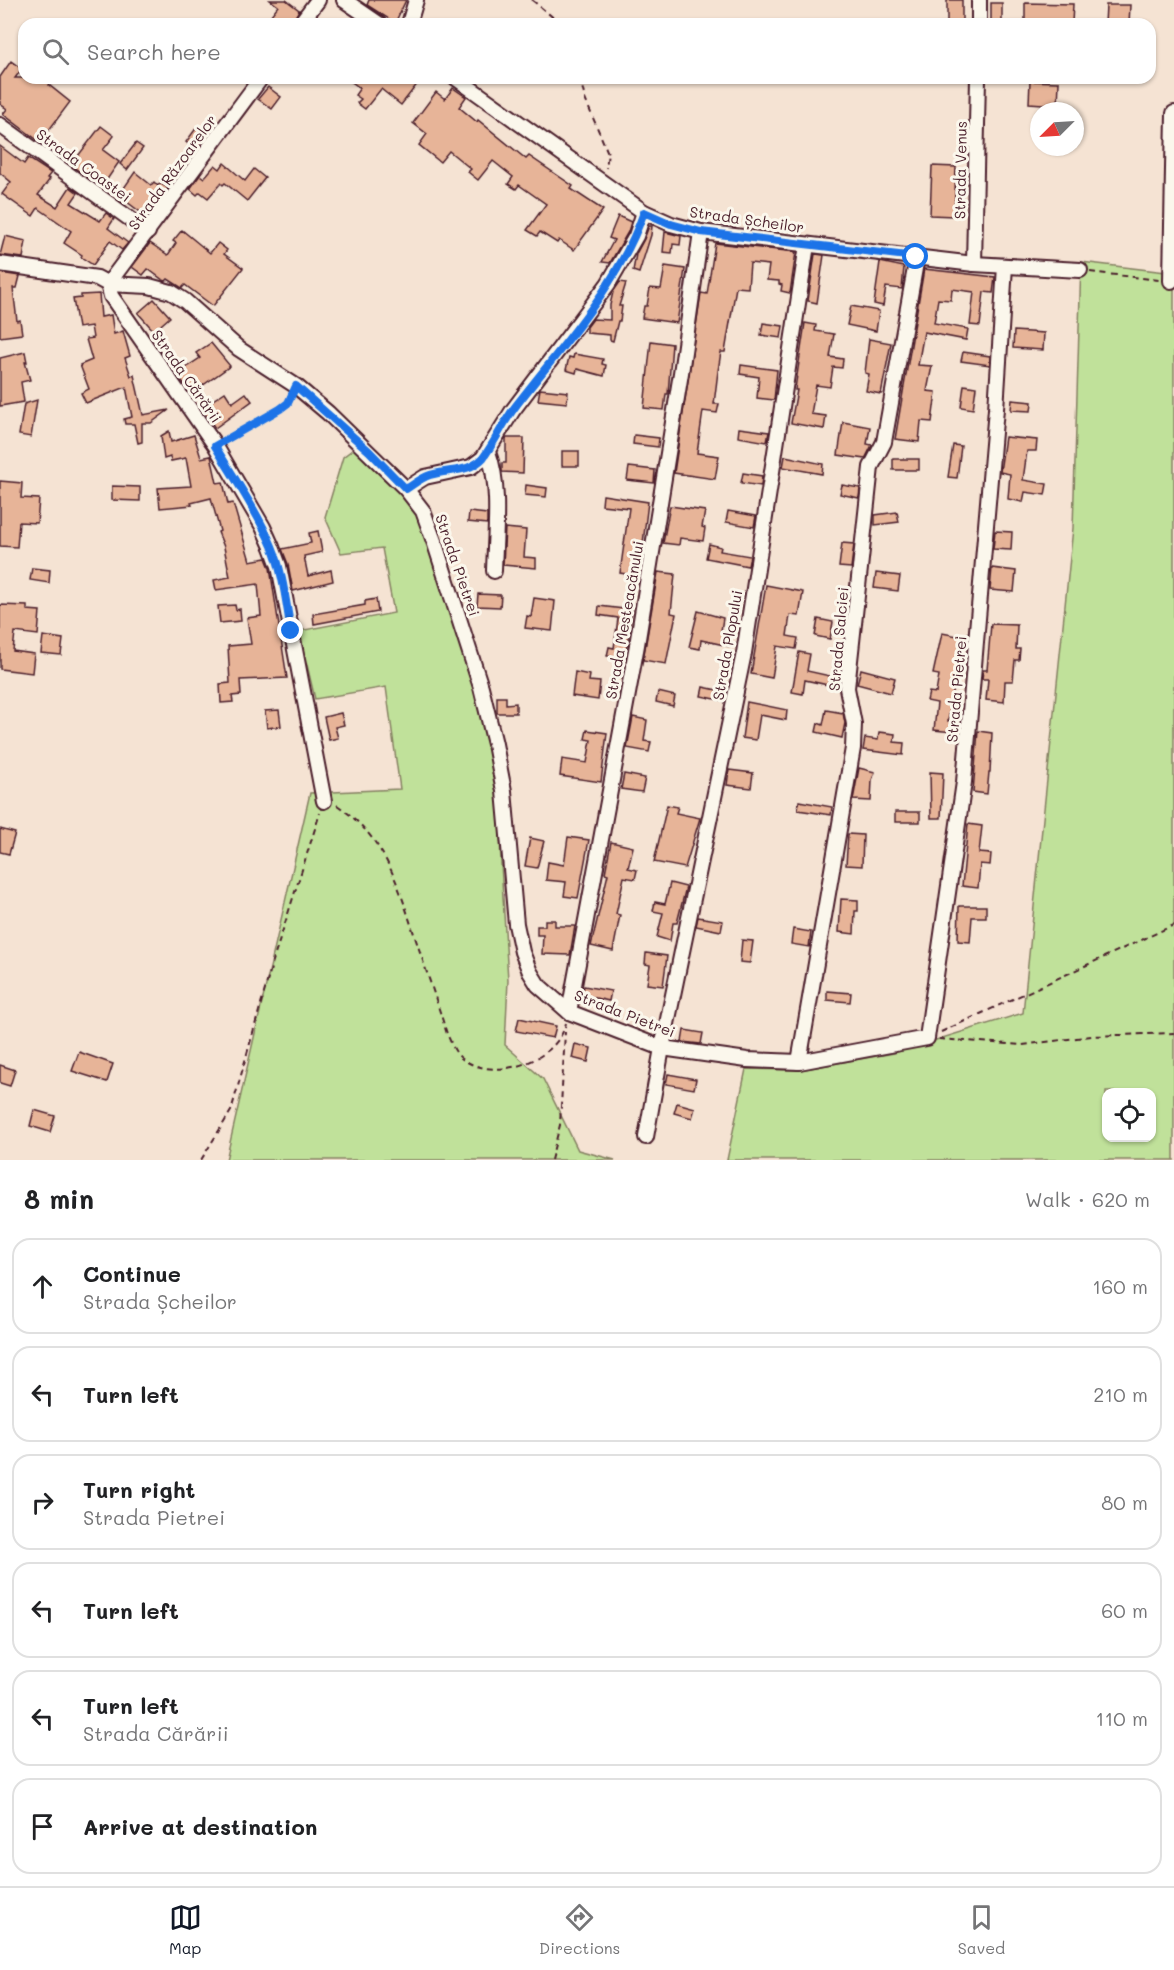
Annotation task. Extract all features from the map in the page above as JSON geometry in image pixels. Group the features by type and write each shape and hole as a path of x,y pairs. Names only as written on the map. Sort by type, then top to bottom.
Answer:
{"street":[{"path":"304,18 318,0"},
{"path":"344,0 370,18"},
{"path":"411,18 416,0"},
{"path":"979,0 979,18"},
{"name":"Strada Răzoarelor","path":"108,284 257,84"},
{"name":"Strada Șcheilor","path":"464,84 644,212 671,224 701,232 974,264 1080,270"},
{"name":"Strada Venus","path":"974,264 978,84"},
{"path":"1171,281 1174,113"},
{"name":"Strada Coastei","path":"0,125 148,231"},
{"path":"406,489 433,474 471,467 488,452 513,410 608,284 636,236 644,212"},
{"name":"Strada Mesteacănului","path":"569,1012 637,645 681,373 701,232"},
{"name":"Strada Plopului","path":"646,1137 662,1048 744,653 807,245"},
{"name":"Strada Salciei","path":"799,1062 853,748 854,724 847,688 871,467 884,442 916,257"},
{"path":"0,264 97,278 108,284"},
{"name":"Strada Pietrei","path":"108,284 134,284 159,288 185,300 239,349 296,386 321,406 369,451 418,503 428,523 481,687 504,791 516,924 522,952 538,985 569,1012 662,1048 747,1060 799,1062 927,1038 964,782 996,409 1005,266"},
{"name":"Strada Cărării","path":"108,284 111,296 215,446 263,526 279,566 324,801"},
{"path":"488,452 495,483 494,572"}],"path":[{"path":"532,0 554,18"},
{"path":"581,84 585,99 608,153 604,183"},
{"path":"1080,270 1171,281"},
{"path":"215,446 280,409 288,403 296,386"},
{"path":"201,1160 231,1111 273,962 324,801 338,806 351,817 388,861 400,887 447,1034 454,1050 462,1059 490,1068 515,1067 540,1057 555,1046 565,1029"},
{"path":"927,1038 1174,925"},
{"path":"551,1160 560,1125 565,1029 569,1012"},
{"path":"927,1038 1022,1045 1092,1036 1174,1033"}],"green space":[{"path":"1081,262 1174,273 1174,1160 727,1160 746,1069 799,1070 894,1053 1023,1013 1073,528"},
{"path":"356,447 404,494 423,519 474,683 498,782 508,980 505,1045 543,1079 578,1150 615,1160 226,1160 310,793 400,789 386,687 315,699 299,631 394,613 382,548 341,553 325,517 343,457"}],"building":[{"path":"270,0 286,0 299,10 294,18 269,18 278,6"},
{"path":"369,0 406,0 397,18 387,18 367,5"},
{"path":"947,0 962,0 962,18 947,18"},
{"path":"991,3 1002,3 1002,18 991,18"},
{"path":"1025,3 1073,4 1072,18 1025,18"},
{"path":"1106,5 1130,5 1129,18 1105,18"},
{"path":"11,61 18,66 18,74 15,78 18,78 18,84 50,84 70,102 40,142 3,114 7,109 0,104 0,77"},
{"path":"354,84 417,84 401,105 381,89 365,109 357,103 361,99 355,95 360,88"},
{"path":"1030,84 1059,84 1058,102 1030,103"},
{"path":"268,87 281,97 272,109 258,99"},
{"path":"453,88 466,97 459,107 477,122 478,120 526,159 529,156 573,186 571,189 603,210 574,250 559,240 557,243 540,232 537,236 527,230 546,204 519,185 516,189 508,184 513,177 493,161 478,180 468,172 471,169 449,151 440,162 419,145 427,134 413,123 436,92 445,99"},
{"path":"101,126 114,136 103,150 119,162 106,181 89,169 84,175 71,165"},
{"path":"197,127 208,134 196,150 186,142"},
{"path":"136,143 143,148 127,170 120,164"},
{"path":"0,146 24,164 28,158 51,173 47,178 50,179 38,195 57,207 70,187 78,193 71,203 100,221 106,213 114,219 108,228 128,243 122,250 110,241 93,265 81,257 82,255 64,243 71,231 38,208 33,216 2,194 11,182 0,173"},
{"path":"224,163 245,181 254,169 265,178 247,201 225,183 223,185 221,183 208,198 200,192 197,195 190,189 200,175 204,178 215,165 220,169"},
{"path":"932,166 956,167 954,216 930,215"},
{"path":"135,172 151,185 154,182 158,186 160,183 168,188 147,217 127,202 125,204 117,198"},
{"path":"618,216 631,222 628,232 610,263 602,262 614,240 609,238"},
{"path":"649,226 652,226 651,235 639,273 633,271 636,254"},
{"path":"182,230 210,253 218,243 227,250 224,254 243,268 213,306 185,285 182,288 168,279 163,280 148,269 143,275 132,267 150,243 168,255 176,243 173,241"},
{"path":"665,232 681,236 680,245 673,244 672,253 663,252"},
{"path":"5,236 26,241 23,258 0,255"},
{"path":"715,243 796,252 790,293 781,291 782,285 779,281 767,280 769,265 750,263 748,288 736,287 725,352 721,352 718,371 714,404 719,404 717,413 703,411 697,453 719,456 715,479 674,473 701,293 707,294"},
{"path":"815,254 824,255 817,303 808,301"},
{"path":"880,262 904,267 902,289 886,287 883,306 874,304"},
{"path":"665,266 685,269 677,323 642,318 650,288 661,289"},
{"path":"924,269 995,277 993,293 984,292 980,326 970,325 974,292 952,289 951,300 938,299 934,323 968,329 966,340 924,332 918,365 932,366 927,391 936,392 932,422 921,421 919,442 895,439"},
{"path":"0,273 20,276 17,288 13,288 17,321 20,320 22,334 0,337"},
{"path":"620,282 626,283 619,306 622,306 620,321 618,321 613,341 610,340 610,335 587,333 587,327 593,319 610,320 613,292"},
{"path":"99,294 101,317 111,315 114,334 123,331 130,356 125,358 131,376 134,375 143,415 169,410 151,423 142,423 142,442 138,443 134,424 125,424 124,419 132,417 126,387 86,403 81,393 89,389 80,365 92,360 86,339 93,338 91,326 78,328 73,299 81,298 81,295"},
{"path":"154,299 170,317 154,331 138,313"},
{"path":"851,306 879,311 876,331 847,325"},
{"path":"763,323 783,326 781,338 761,335"},
{"path":"805,323 816,325 815,331 834,334 830,357 843,359 842,368 833,367 830,387 816,385 811,414 826,416 824,429 791,423"},
{"path":"1014,331 1044,333 1043,350 1013,348"},
{"path":"869,339 891,343 881,394 866,391 869,374 865,373"},
{"path":"651,341 672,344 668,394 666,394 664,410 644,408"},
{"path":"211,343 230,366 192,393 176,374 200,358 196,353"},
{"path":"25,352 30,380 21,382 24,402 0,406 0,358"},
{"path":"963,352 990,356 990,365 961,361"},
{"path":"574,354 603,359 602,364 606,365 604,376 577,369 576,373 566,370 569,357 573,358"},
{"path":"741,365 777,370 774,400 757,398 759,377 740,374"},
{"path":"964,385 976,387 973,409 961,407"},
{"path":"540,389 568,392 567,403 538,400"},
{"path":"225,392 232,403 246,393 252,401 215,428 201,408"},
{"path":"37,400 31,437 19,435 24,404"},
{"path":"1012,400 1032,402 1031,411 1011,410"},
{"path":"843,422 870,427 867,444 872,445 865,459 838,455"},
{"path":"739,428 769,432 767,442 738,437"},
{"path":"169,431 171,442 194,435 201,458 211,456 217,483 223,482 228,504 233,503 250,561 266,558 270,568 287,678 240,680 241,695 232,696 233,702 221,703 220,684 230,683 228,646 251,644 247,618 261,616 258,584 216,590 214,580 230,577 211,498 191,503 192,505 160,508 158,488 191,486 186,458 171,461 170,457 164,459 161,436"},
{"path":"634,435 659,438 658,447 633,444"},
{"path":"1005,437 1037,440 1036,451 1027,451 1023,480 1047,484 1045,495 1025,492 1023,502 1008,499 1010,474 1000,472"},
{"path":"506,438 524,438 523,473 502,472 502,463 506,463"},
{"path":"953,445 961,446 957,478 948,477"},
{"path":"562,451 579,451 579,466 562,466"},
{"path":"785,456 823,464 822,474 783,467"},
{"path":"893,459 919,459 919,470 893,470"},
{"path":"629,467 655,470 654,483 627,480"},
{"path":"743,473 762,476 761,486 741,483"},
{"path":"0,481 22,483 21,498 39,499 37,523 19,522 17,547 0,546"},
{"path":"526,485 547,488 546,497 525,495"},
{"path":"842,485 860,488 859,498 840,494"},
{"path":"112,486 140,487 140,501 112,500"},
{"path":"603,495 648,502 639,576 620,573 629,508 602,505"},
{"path":"670,506 705,511 702,527 705,528 703,541 680,538 679,545 663,543"},
{"path":"728,511 756,516 754,527 726,522"},
{"path":"469,512 487,514 487,524 468,522"},
{"path":"897,512 899,522 875,525 875,515"},
{"path":"505,528 526,530 524,557 536,558 536,568 503,565"},
{"path":"318,531 322,552 304,556 308,576 331,570 333,581 293,591 288,564 282,549 311,543 309,533"},
{"path":"995,531 1012,532 1011,550 993,549"},
{"path":"842,543 854,544 851,568 839,567"},
{"path":"709,544 721,547 720,551 750,556 748,566 706,558"},
{"path":"32,568 50,570 49,583 30,580"},
{"path":"992,568 1016,571 1014,592 990,590"},
{"path":"658,572 675,574 671,613 676,614 666,664 643,660"},
{"path":"876,573 900,576 898,591 874,588"},
{"path":"766,585 803,592 799,616 790,615 787,636 798,638 796,649 777,646 772,678 751,674"},
{"path":"478,594 501,595 500,607 477,606"},
{"path":"534,598 555,601 552,631 525,628 527,616 531,617"},
{"path":"376,599 378,612 314,624 313,614 365,605 365,601"},
{"path":"0,605 27,606 27,610 40,611 38,635 15,632 13,651 34,654 32,673 0,669"},
{"path":"235,605 236,610 240,609 241,621 220,623 218,606"},
{"path":"599,606 632,610 625,659 607,656 609,647 614,648 618,618 598,615"},
{"path":"698,611 723,618 721,631 732,633 729,646 701,640 700,649 689,647"},
{"path":"818,619 833,622 830,639 815,636"},
{"path":"991,624 1017,625 1016,649 1020,649 1019,660 1015,660 1013,681 1005,681 1004,702 986,700 988,679 982,679 983,670 987,670"},
{"path":"942,633 963,637 948,721 954,721 953,732 934,730 937,703 927,701 929,692 936,693 939,675 933,674"},
{"path":"43,636 63,639 61,655 41,653"},
{"path":"799,652 810,654 807,671 830,676 828,685 805,680 803,694 792,692"},
{"path":"861,669 895,678 891,693 857,684"},
{"path":"575,672 590,675 589,681 600,682 598,700 572,696"},
{"path":"703,687 727,692 725,701 701,696"},
{"path":"658,692 675,696 673,706 656,702"},
{"path":"497,697 506,697 506,704 516,703 516,713 497,713"},
{"path":"747,702 787,710 786,720 760,715 756,740 742,738"},
{"path":"279,710 281,726 267,728 265,711"},
{"path":"826,710 843,713 845,723 842,738 816,732 818,723 823,725"},
{"path":"341,713 344,725 335,727 338,738 329,740 324,717"},
{"path":"633,717 647,720 644,741 651,742 649,752 627,748"},
{"path":"587,730 607,733 601,782 560,776 562,759 587,763 591,740 585,739"},
{"path":"978,731 992,733 987,794 973,792"},
{"path":"879,732 895,734 894,742 904,743 903,755 863,750 865,738 878,740"},
{"path":"859,768 875,772 872,780 871,801 853,800"},
{"path":"729,770 753,773 751,788 727,785"},
{"path":"930,772 943,773 941,818 931,818"},
{"path":"624,774 645,778 642,792 621,789"},
{"path":"799,801 832,807 831,815 798,810"},
{"path":"667,805 678,807 676,813 700,818 685,868 654,862"},
{"path":"895,812 920,812 920,822 895,822"},
{"path":"968,824 982,826 979,853 991,854 990,865 980,864 978,888 962,886"},
{"path":"0,829 15,833 9,854 0,852"},
{"path":"848,834 863,835 862,866 846,865"},
{"path":"568,837 589,840 578,898 564,896 566,882 546,880 548,862 564,865"},
{"path":"530,838 544,841 537,868 525,866"},
{"path":"611,842 633,847 628,868 637,870 635,879 624,877 616,914 620,915 613,951 591,946 608,874 605,873"},
{"path":"670,883 686,887 677,923 673,923 670,941 657,937 663,913 653,911 655,902 665,904"},
{"path":"841,899 858,900 854,934 839,932"},
{"path":"959,906 986,906 986,917 972,917 970,942 958,941"},
{"path":"698,917 723,921 721,931 696,926"},
{"path":"545,920 555,920 555,926 575,926 570,955 542,954 543,935 537,935 537,926 545,926"},
{"path":"793,929 811,932 809,947 791,944"},
{"path":"742,940 753,941 750,963 740,962"},
{"path":"646,953 667,956 663,986 647,984 650,965 645,964"},
{"path":"584,986 611,991 609,1001 582,995"},
{"path":"827,991 851,993 850,1002 827,1000"},
{"path":"519,1018 556,1026 553,1038 516,1031"},
{"path":"684,1030 703,1033 701,1044 682,1042"},
{"path":"575,1044 591,1048 588,1062 572,1058"},
{"path":"79,1052 113,1064 107,1082 72,1071"},
{"path":"0,1065 15,1070 10,1086 0,1083"},
{"path":"668,1074 696,1079 694,1089 666,1084"},
{"path":"677,1103 695,1108 692,1118 674,1113"},
{"path":"34,1110 55,1116 50,1132 30,1126"}],"route":[{"path":"291,631 279,566 272,547 263,526 215,446 280,409 288,403 296,386 369,451 406,489 425,477 471,467 483,458 513,410 608,284 636,236 644,212 671,224 701,232 916,257"}]}
